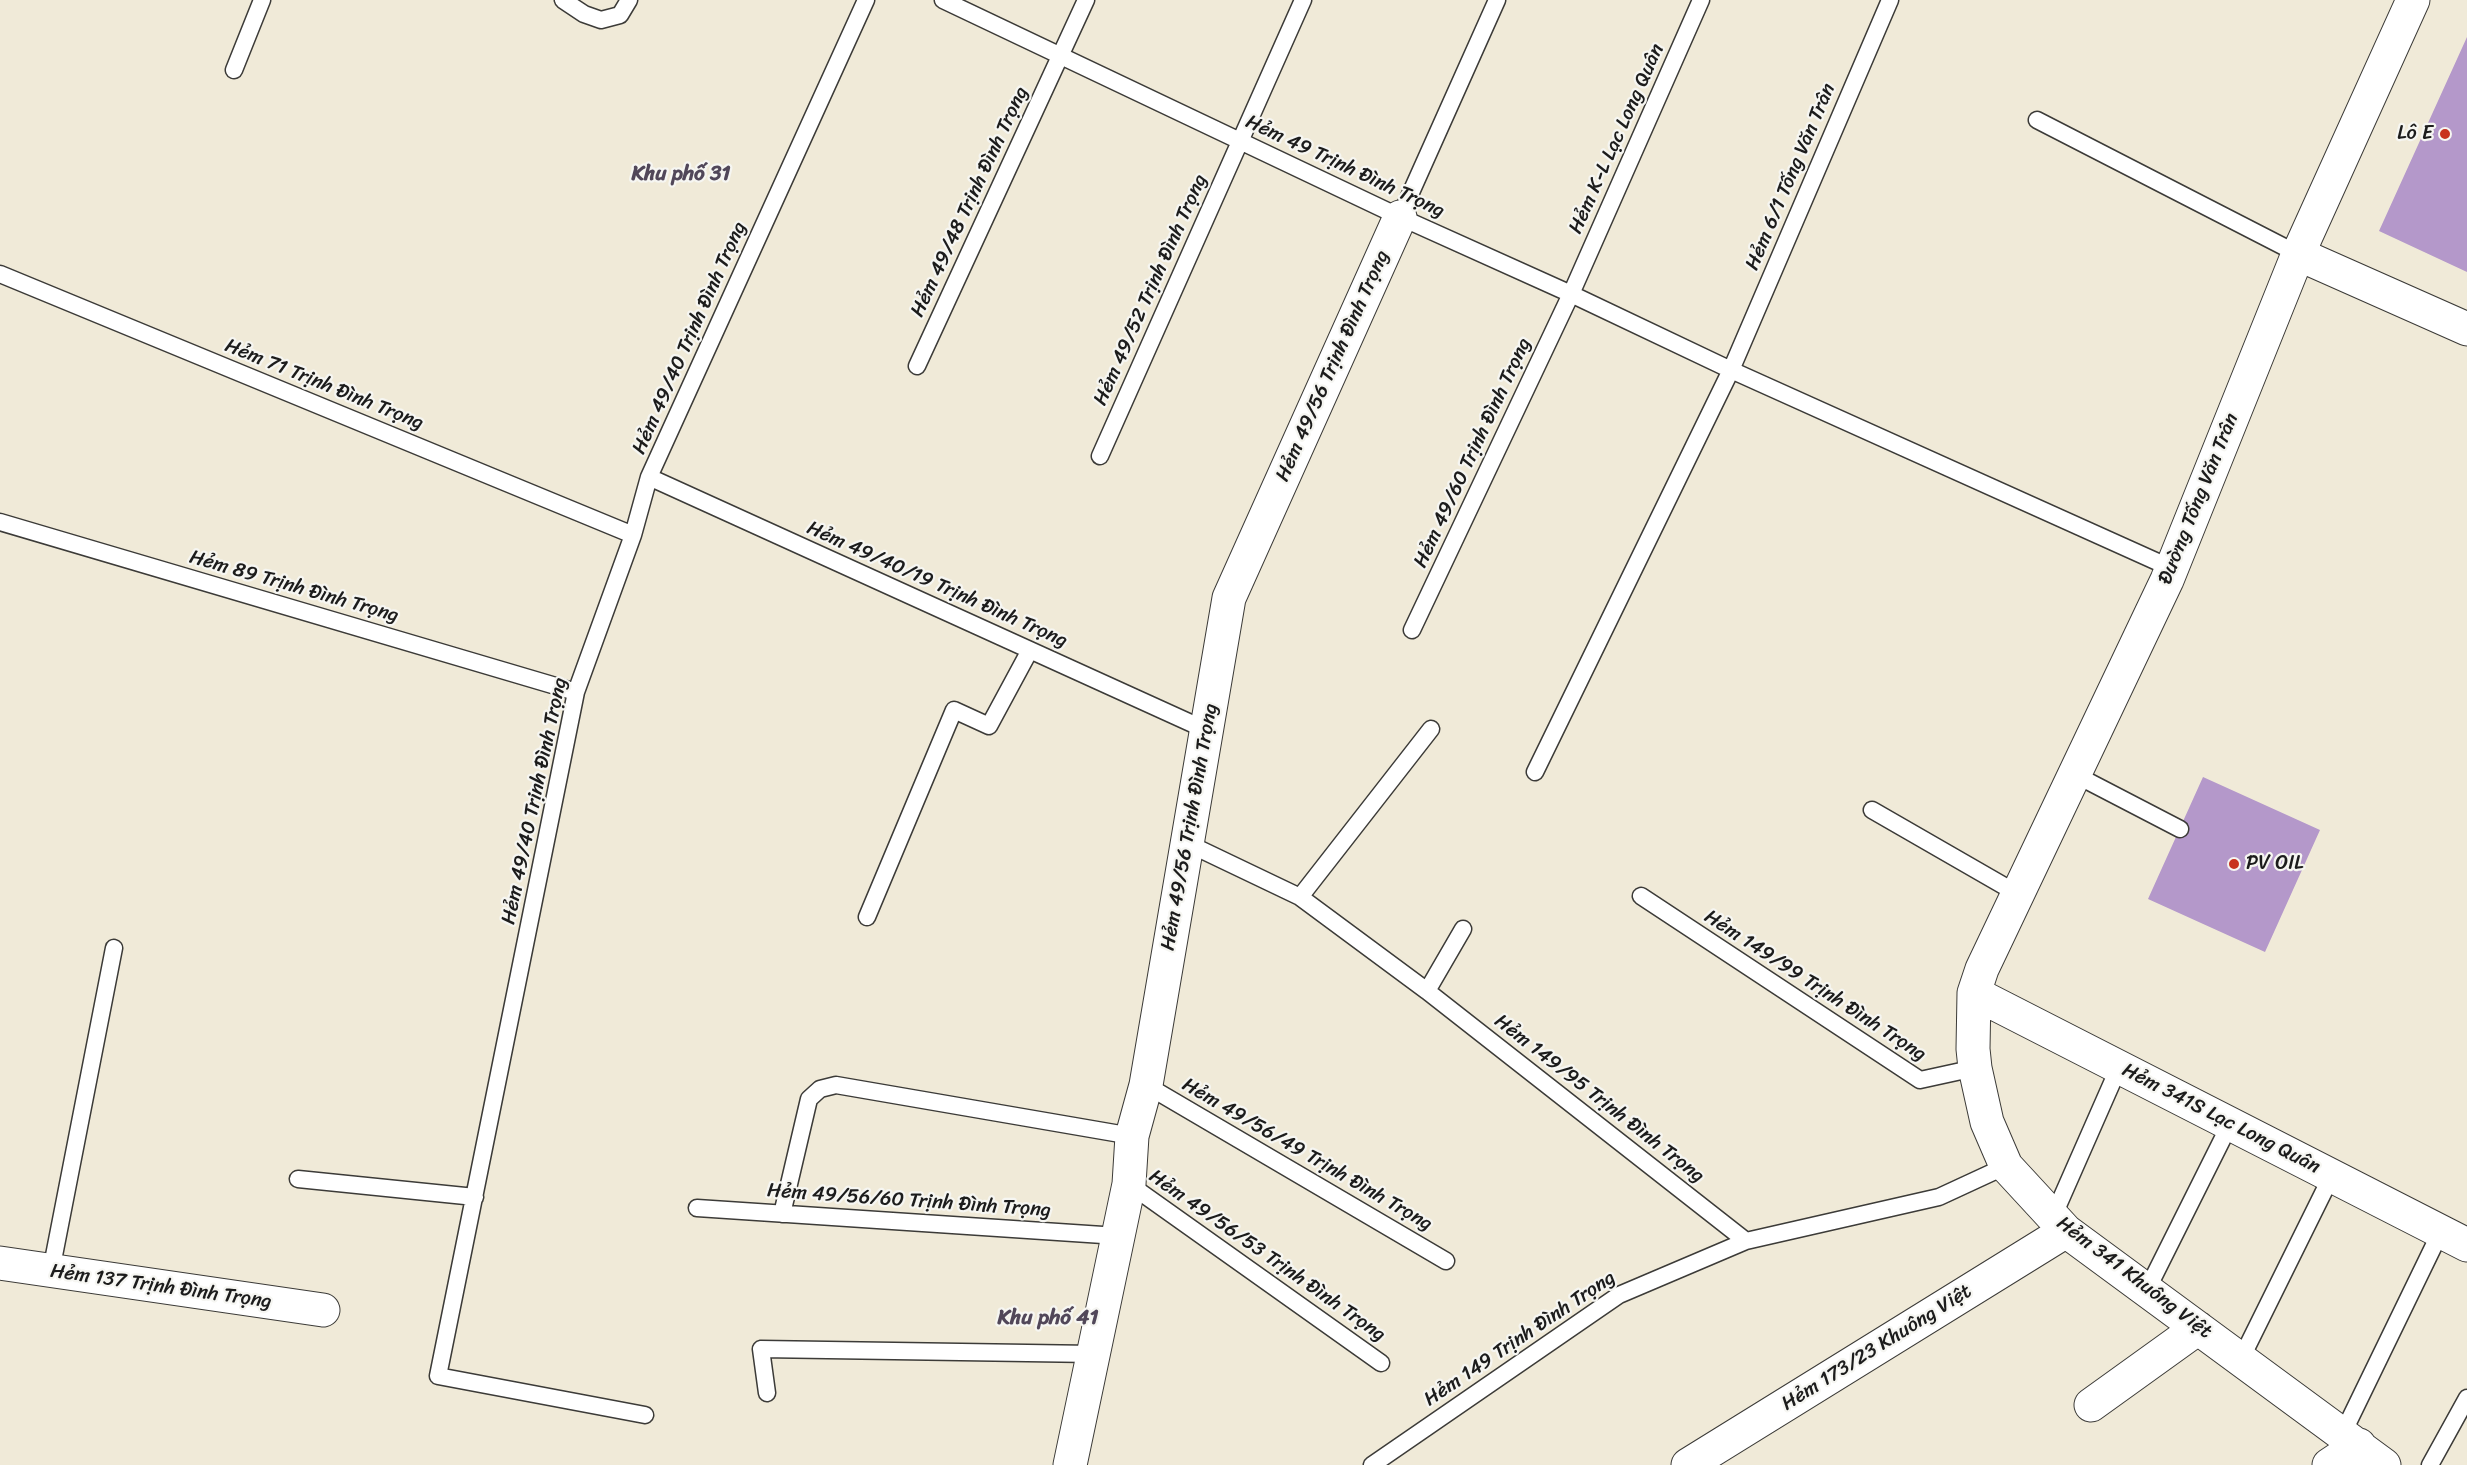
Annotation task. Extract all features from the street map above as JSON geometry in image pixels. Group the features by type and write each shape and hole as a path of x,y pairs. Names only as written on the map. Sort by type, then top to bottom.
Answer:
{"street":[{"name":"Đường Tống Văn Trân","path":"1974,993 1982,969 2171,568 2298,254 2413,0"},
{"name":"Hẻm 49/56 Trịnh Đình Trọng","path":"1070,1465 1129,1184 1132,1136 1146,1085 1229,598 1400,217"},
{"path":"2298,254 2467,329"},
{"name":"Hẻm 341S Lạc Long Quân","path":"1974,993 2454,1238"},
{"name":"Hẻm 341 Khuông Việt","path":"1974,993 1975,1068 1987,1122 2006,1166 2059,1224 2384,1465"},
{"name":"Hẻm 173/23 Khuông Việt","path":"1688,1465 2059,1224"},
{"name":"Hẻm 137 Trịnh Đình Trọng","path":"0,1263 323,1310"},
{"path":"2091,1405 2198,1328"},
{"path":"2329,1465 2351,1439"}],"lane":[{"path":"234,70 262,0"},
{"path":"562,0 584,14 601,20 620,15 629,0"},
{"name":"Hẻm 49/40 Trịnh Đình Trọng","path":"645,1415 438,1376 476,1197 576,692 633,535 649,477 866,0"},
{"name":"Hẻm 49 Trịnh Đình Trọng","path":"943,0 1400,217 1571,294 1731,370 2171,568"},
{"name":"Hẻm 49/48 Trịnh Đình Trọng","path":"917,366 1086,0"},
{"name":"Hẻm 49/52 Trịnh Đình Trọng","path":"1100,456 1304,0"},
{"path":"1400,217 1497,0"},
{"name":"Hẻm K-L Lạc Long Quân","path":"1571,294 1701,0"},
{"name":"Hẻm 6/1 Tống Văn Trân","path":"1535,772 1731,370 1890,0"},
{"path":"2037,120 2298,254"},
{"name":"Hẻm 71 Trịnh Đình Trọng","path":"0,274 633,535"},
{"name":"Hẻm 49/60 Trịnh Đình Trọng","path":"1412,630 1571,294"},
{"name":"Hẻm 49/40/19 Trịnh Đình Trọng","path":"649,477 1206,730"},
{"name":"Hẻm 89 Trịnh Đình Trọng","path":"0,522 576,692"},
{"path":"867,917 954,710 989,726 1030,650"},
{"path":"1300,897 1431,729"},
{"path":"2074,774 2180,830"},
{"path":"1872,810 2018,894"},
{"name":"Hẻm 149/95 Trịnh Đình Trọng","path":"1187,843 1300,897 1427,991 1746,1241"},
{"name":"Hẻm 149/99 Trịnh Đình Trọng","path":"1641,896 1920,1080 1975,1068"},
{"path":"1427,991 1463,929"},
{"path":"51,1271 114,948"},
{"path":"2059,1224 2119,1067"},
{"path":"782,1214 809,1099 820,1089 836,1085 1132,1136"},
{"name":"Hẻm 49/56/49 Trịnh Đình Trọng","path":"1146,1085 1446,1261"},
{"path":"2147,1290 2230,1124"},
{"name":"Hẻm 149 Trịnh Đình Trọng","path":"1372,1465 1619,1295 1746,1241 1939,1197 2006,1166"},
{"path":"2241,1359 2332,1175"},
{"path":"298,1179 476,1197"},
{"name":"Hẻm 49/56/53 Trịnh Đình Trọng","path":"1129,1184 1381,1363"},
{"name":"Hẻm 49/56/60 Trịnh Đình Trọng","path":"697,1209 1118,1236"},
{"path":"2351,1439 2454,1238"},
{"path":"766,1393 761,1349 1094,1353"},
{"path":"2430,1465 2467,1398"}],"building":[{"name":"Lô E","path":"2467,37 2467,272 2379,231"},
{"name":"PV OIL","path":"2203,777 2320,830 2265,952 2148,899"}],"place":[{"name":"Lô E","path":"2445,134"},
{"name":"PV OIL","path":"2234,864"}],"district":[{"name":"Khu phố 31","path":"681,175"},
{"name":"Khu phố 41","path":"1048,1319"}]}
